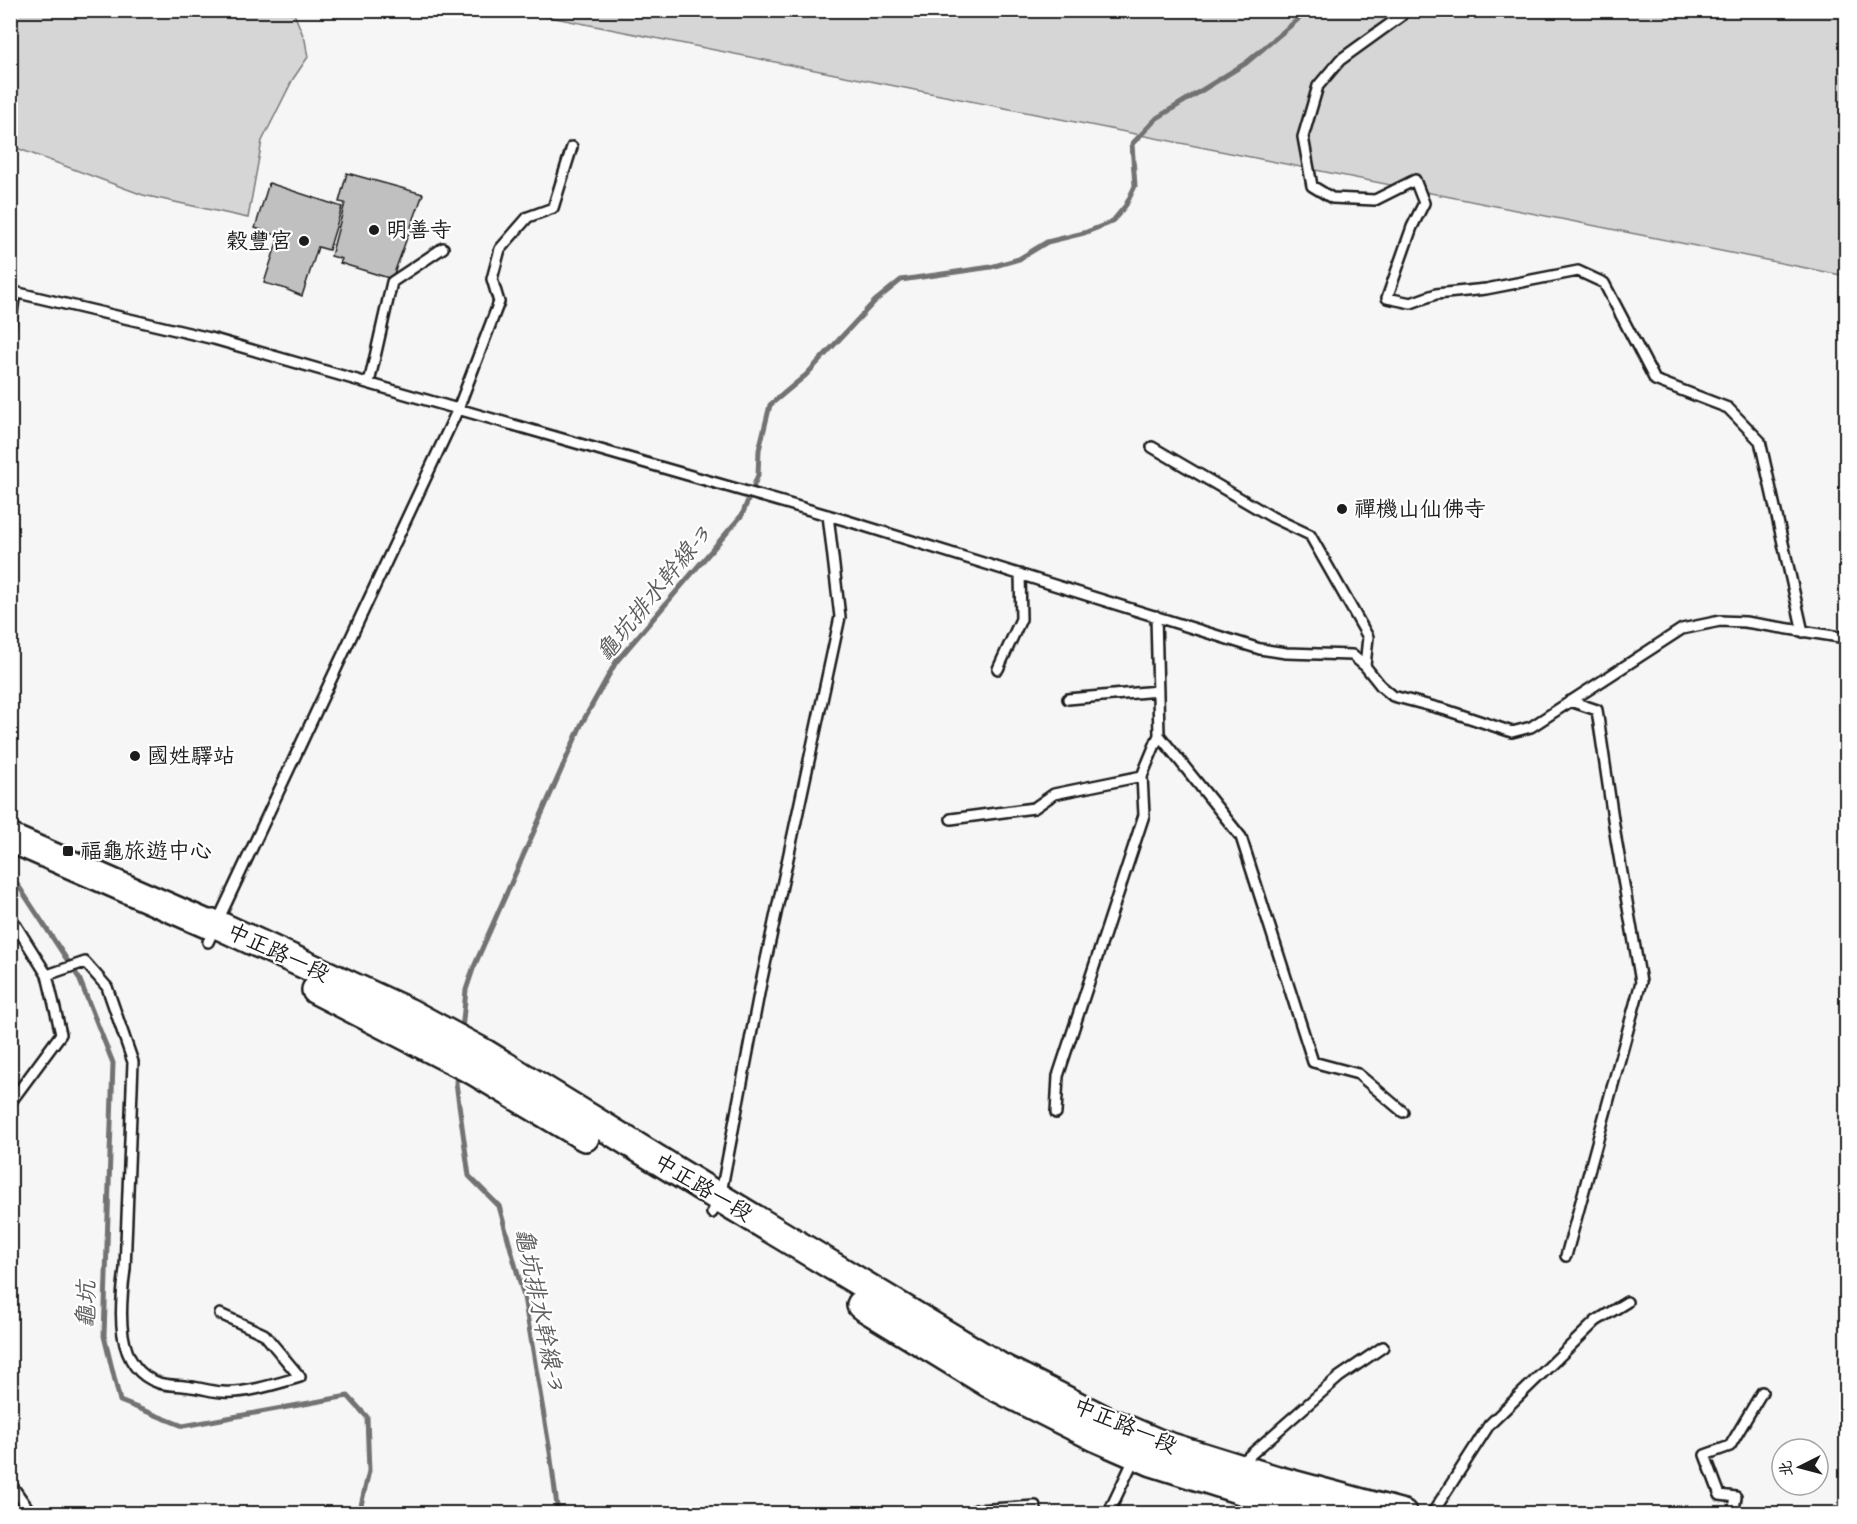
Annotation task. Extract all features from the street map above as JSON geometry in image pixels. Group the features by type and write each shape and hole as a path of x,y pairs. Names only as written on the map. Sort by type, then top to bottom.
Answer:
{"main road":[{"name":"中正路一段","path":"12,847 207,924 212,933 315,989 459,1051 716,1206 1000,1367 1107,1421 1158,1443 1277,1480 1403,1514"},
{"name":"中正路一段","path":"716,1206 990,1384 1097,1438 1152,1462 1272,1500 1329,1514"}],"lane":[{"path":"1401,10 1401,16 1340,60 1318,86 1303,137 1312,186 1332,198 1375,200 1415,180 1424,203 1412,227 1387,298 1411,303 1436,294 1486,289 1578,272 1604,283 1655,380 1728,408 1760,441 1803,632"},
{"path":"212,933 458,409 498,302 492,279 500,249 528,217 553,208 572,147"},
{"path":"369,383 392,282 442,248"},
{"path":"10,327 13,291 214,339 828,515 1260,649 1286,653 1352,655 1393,696 1446,710 1512,732 1531,727 1682,629 1720,621 1737,621 1846,638"},
{"path":"1152,447 1272,517 1310,535 1368,637 1365,666"},
{"path":"716,1206 760,983 840,617 828,515"},
{"path":"998,669 1021,619 1020,574"},
{"path":"1056,1113 1058,1076 1144,815 1142,776 1159,735 1156,616"},
{"path":"1068,699 1158,691"},
{"path":"1566,1256 1641,982 1616,839 1597,710 1570,701"},
{"path":"1159,735 1241,837 1313,1062 1358,1074 1403,1112"},
{"path":"951,819 1034,808 1053,794 1142,776"},
{"path":"10,916 48,975 61,1034 10,1103"},
{"path":"48,975 85,962 107,987 133,1062 125,1269 121,1299 123,1339 130,1357 142,1372 159,1383 224,1393 262,1387 300,1377 264,1334 220,1314"},
{"path":"1432,1514 1490,1425 1596,1321 1627,1302"},
{"path":"1236,1467 1339,1377 1383,1347"},
{"path":"1733,1514 1736,1497 1720,1495 1705,1455 1730,1446 1762,1392"},
{"path":"1108,1514 1136,1455"},
{"path":"10,1483 32,1514"},
{"path":"969,1514 976,1510 1035,1506 1037,1514"}],"shaded area":[{"path":"10,11 293,11 305,40 308,57 293,79 262,141 248,218 143,195 11,146"},
{"path":"520,11 1846,11 1846,276"}],"building":[{"name":"明善寺","path":"347,173 423,194 392,279 340,263 342,259 331,256 345,203 339,202"},
{"name":"穀豐宮","path":"269,183 342,207 329,250 318,247 302,296 264,283 279,236 255,228"}],"waterway":[{"name":"龜坑排水幹線-3","path":"462,1030 466,990 473,969 582,723 616,662 742,515 758,475 759,450 770,405 806,375 875,301 901,280 991,267 1019,259 1047,242 1084,233 1112,222 1126,205 1135,186 1132,144 1157,118 1246,63 1309,10"},
{"name":"龜坑","path":"10,873 79,978 113,1063 104,1336 120,1401 183,1426 348,1396 367,1417 369,1471 359,1514"},
{"name":"龜坑排水幹線-3","path":"457,1072 456,1083 469,1176 499,1206 524,1297 558,1514"}],"place":[{"name":"明善寺","path":"374,230"},
{"name":"穀豐宮","path":"304,241"},
{"name":"禪機山仙佛寺","path":"1342,509"},
{"name":"國姓驛站","path":"135,756"},
{"name":"福龜旅遊中心","path":"68,851"}]}
